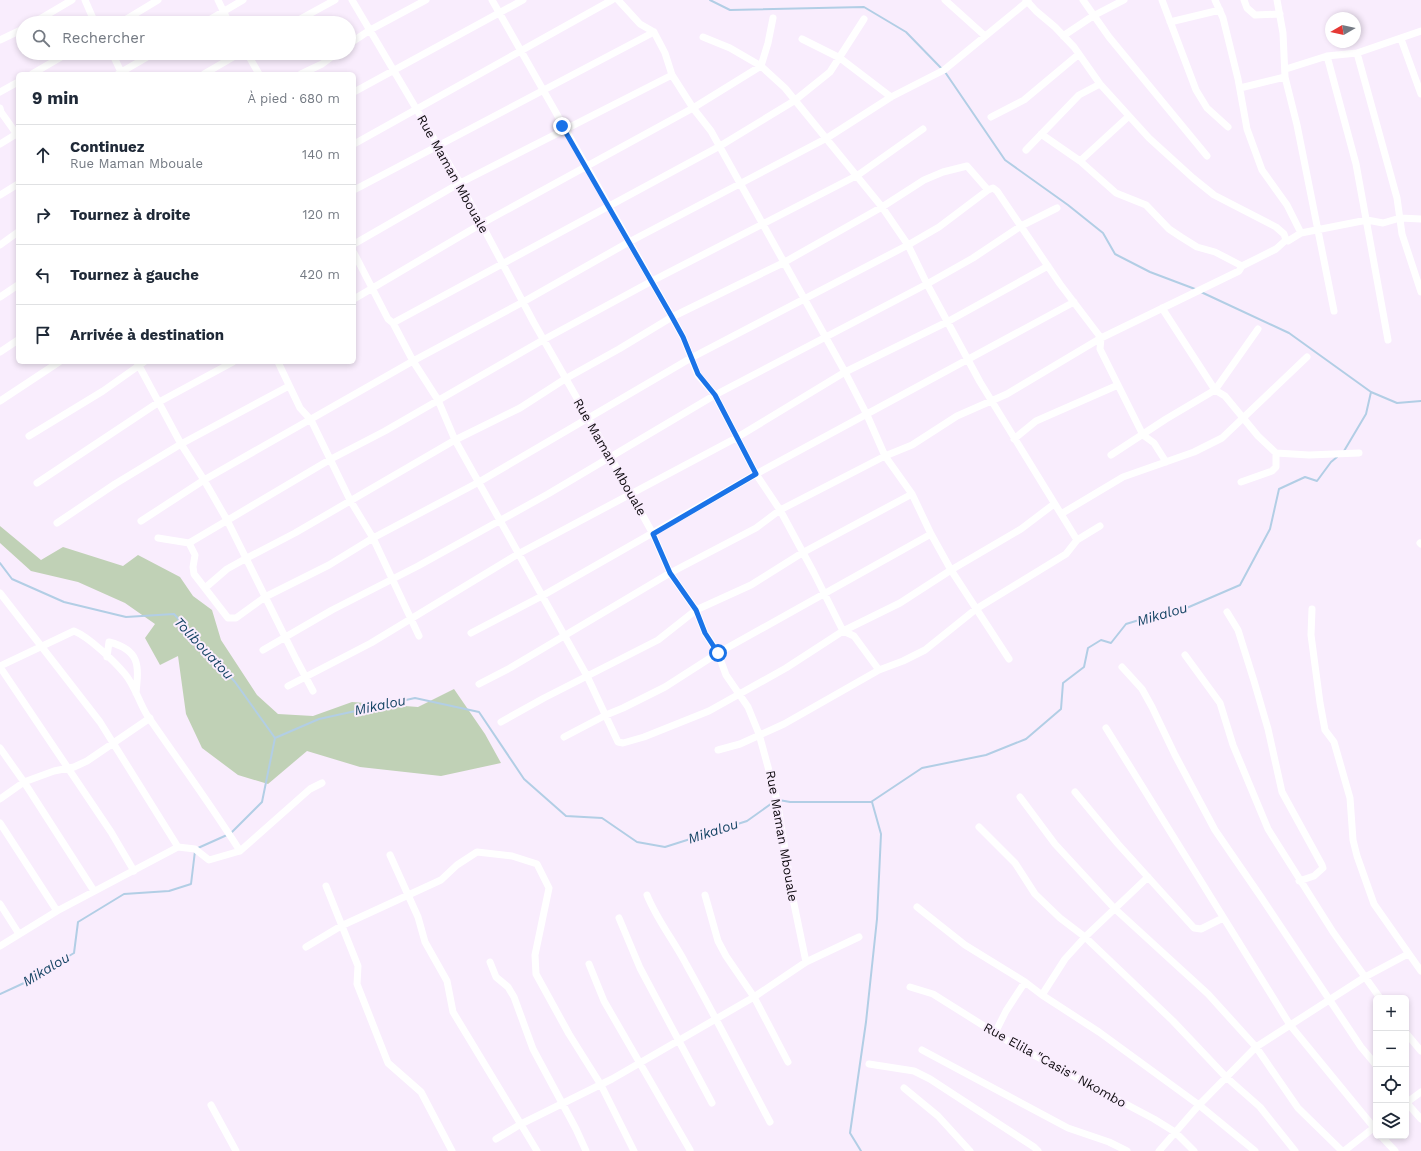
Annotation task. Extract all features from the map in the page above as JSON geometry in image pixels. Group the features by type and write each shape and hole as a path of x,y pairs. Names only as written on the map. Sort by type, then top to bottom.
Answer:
{"street":[{"path":"45,16 72,0"},
{"path":"85,0 92,16"},
{"path":"132,16 158,0"},
{"path":"218,0 226,16"},
{"path":"216,16 243,0"},
{"path":"306,16 335,0"},
{"name":"Rue Maman Mbouale","path":"352,0 460,183 522,302 653,534 670,573 696,610 705,633 718,653 726,675 739,693 759,734 777,800 792,892 806,962"},
{"path":"356,39 370,30 426,0"},
{"path":"492,0 672,317 683,337 698,374 715,395 756,474 780,510 843,631 854,636 879,670"},
{"path":"356,91 394,69 500,14 523,0"},
{"path":"356,143 612,0"},
{"path":"618,0 640,24 654,32 665,53 672,75 720,146 783,263 826,337 845,372 885,456 912,494 931,534 951,570 1009,659"},
{"path":"945,0 985,36"},
{"path":"1083,0 1093,16 1207,156"},
{"path":"1063,36 1093,16 1124,0"},
{"path":"1162,0 1196,90 1207,108 1228,127"},
{"path":"1215,0 1220,10 1240,88 1247,129 1262,170 1286,205 1301,233"},
{"path":"1244,0 1247,8 1255,15 1280,14"},
{"path":"1277,0 1283,33 1286,69 1285,77 1297,125 1317,230 1330,282 1334,311"},
{"path":"141,521 204,480 413,361 629,242 827,138 891,97 944,70 1027,1 1063,36 1079,54 1100,84 1149,138 1214,195 1276,227 1284,234 1286,240"},
{"path":"1170,22 1220,10"},
{"path":"356,298 482,224 693,108 761,66 773,18"},
{"path":"393,323 608,205 720,146 794,101 826,76 840,58 864,19"},
{"path":"1286,69 1327,56 1357,53 1421,31"},
{"path":"0,40 16,32"},
{"path":"356,189 654,32"},
{"path":"703,36 730,48 761,66 785,88 794,101 858,175 882,207 908,245 967,360 1077,540"},
{"path":"802,39 840,58 891,97"},
{"path":"1400,39 1421,94"},
{"path":"1357,53 1397,198 1402,234 1421,292"},
{"path":"991,117 1024,100 1079,54"},
{"path":"1327,56 1356,164 1388,340"},
{"path":"35,72 56,60"},
{"path":"115,60 120,72"},
{"path":"122,72 142,60"},
{"path":"207,72 228,60"},
{"path":"251,60 258,72"},
{"path":"305,72 327,60"},
{"path":"356,243 460,183 672,75"},
{"path":"1240,88 1285,77"},
{"path":"0,92 16,83"},
{"path":"1026,150 1079,95 1100,84"},
{"path":"0,108 1,112 16,131"},
{"path":"1080,161 1128,116"},
{"path":"158,538 189,543 331,459 385,431 543,340 652,281 858,175 923,129"},
{"path":"1041,134 1080,161 1116,193 1146,205 1169,229 1180,237 1197,247 1215,252 1242,266"},
{"path":"0,144 16,135"},
{"path":"205,588 228,569 245,559 455,440 520,408 565,379 672,317 783,263 882,207 924,180 965,165 970,166 988,190"},
{"path":"0,196 16,185"},
{"path":"189,543 195,555 193,567 194,574 231,619 236,618 266,597 329,565 373,538 479,482 691,358 908,245 939,227 988,190 993,188 997,191 1048,266 1101,338 1100,349 1143,435 1154,444 1166,462"},
{"path":"263,650 548,494 610,456 615,456 715,395 927,284 973,258 1021,226 1057,208"},
{"path":"479,684 510,668 670,573 756,528 780,510 885,456 912,445 957,416 992,402 1101,338 1239,271 1242,266 1276,249 1286,240 1288,241 1301,233 1367,220 1383,223 1400,218 1421,219"},
{"path":"0,245 16,233"},
{"path":"356,257 388,319 393,323 413,361 438,400 455,440 587,676 616,738 623,743 644,737 702,714 786,668 843,631 900,603 951,570 1021,529 1054,504"},
{"path":"288,686 351,654 518,554 736,438 845,372 947,322 1048,266"},
{"path":"0,297 16,286"},
{"path":"471,634 653,534 756,474 1074,302"},
{"path":"1162,308 1215,390 1225,396 1258,436 1276,453 1309,455 1359,453"},
{"path":"1111,455 1215,390 1258,329"},
{"path":"0,352 16,341"},
{"path":"1061,514 1123,477 1200,450 1222,438 1307,357"},
{"path":"0,401 56,364"},
{"path":"29,436 103,390 139,364"},
{"path":"140,364 181,444 227,520 245,559 266,597 305,678 313,691"},
{"path":"37,483 159,402 229,364"},
{"path":"279,364 300,408 311,420 350,500 373,538 419,636"},
{"path":"1014,439 1036,421 1076,402 1118,385"},
{"path":"57,523 114,484 181,444 289,386"},
{"path":"1241,482 1272,471 1276,467 1276,453"},
{"path":"501,722 658,640 696,610 751,585 802,553 912,494"},
{"path":"718,750 740,744 759,734 784,724 879,670 904,661 924,650 976,609 1066,554 1077,540 1100,526"},
{"path":"564,737 665,687 718,653 931,534"},
{"path":"0,594 100,722 178,847"},
{"path":"1312,609 1311,635 1320,703 1325,730 1334,742 1350,798 1353,840 1357,856 1374,904 1421,971"},
{"path":"1227,612 1238,630 1254,681 1268,729 1282,792 1323,868 1319,873 1300,881"},
{"path":"134,871 111,832 0,667 74,631 84,635 126,675 150,718 184,769 205,796 240,851"},
{"path":"107,657 108,642 118,644 134,655 138,672 136,694"},
{"path":"1185,655 1220,703 1233,745 1265,822 1300,881 1378,995"},
{"path":"1122,667 1142,689 1214,830 1361,1047 1373,1061"},
{"path":"0,799 24,782 54,771 68,769 87,761 150,718"},
{"path":"1106,728 1223,918 1256,967 1290,1025 1373,1126"},
{"path":"0,748 24,782 94,891"},
{"path":"0,946 57,911 178,847 195,850 209,860 240,851 310,789 322,783"},
{"path":"1075,792 1090,813 1197,930 1223,918"},
{"path":"1020,797 1054,844 1114,908 1198,984 1256,1047 1298,1108 1343,1151 1373,1129"},
{"path":"0,823 57,911"},
{"path":"978,827 1015,863 1035,894 1060,918 1085,937 1172,1021 1226,1077 1260,1107 1295,1151"},
{"path":"306,947 341,926 441,880 458,865 477,852 512,856 537,864 549,888 535,955 536,974 569,1034 601,1085 634,1151"},
{"path":"390,855 418,917 425,942 447,981 453,1012 499,1091 522,1124 537,1151"},
{"path":"1042,995 1065,959 1114,908 1148,877"},
{"path":"326,886 358,966 357,984 388,1063 421,1092 452,1151"},
{"path":"647,895 652,909 679,951 770,1122"},
{"path":"705,895 718,941 726,956 754,997 788,1062"},
{"path":"0,904 19,934"},
{"path":"917,907 965,945 1025,982 1042,995 1099,1032 1199,1105 1255,1151"},
{"path":"619,918 640,968 712,1103"},
{"path":"496,1139 522,1124 601,1085 754,997 806,962 859,937"},
{"path":"1159,1151 1199,1105 1256,1047 1329,998 1365,976 1408,954"},
{"path":"490,962 496,977 508,987 514,997 533,1049 586,1151"},
{"path":"589,964 604,1001 690,1150"},
{"path":"995,1034 1006,1011 1025,982"},
{"name":"Rue Elila \"Casis\" Nkombo","path":"910,987 933,994 995,1034 1147,1115 1175,1132 1194,1151"},
{"path":"1409,1037 1421,1051"},
{"path":"922,1050 1068,1128 1109,1142 1127,1151"},
{"path":"869,1064 914,1071 930,1079 1038,1151"},
{"path":"904,1088 938,1116 970,1151"},
{"path":"1409,1101 1421,1092"},
{"path":"211,1105 236,1151"},
{"path":"1409,1106 1421,1119"},
{"path":"1384,1139 1395,1151"}],"green space":[{"path":"0,526 41,560 63,547 123,566 138,555 180,577 193,596 212,610 221,640 257,695 278,714 313,716 352,702 418,707 454,689 485,734 501,763 441,776 360,767 307,751 268,784 238,775 202,748 186,714 178,656 160,665 145,638 155,624 125,603 78,582 31,571 0,543"}],"waterway":[{"path":"710,0 730,10 864,7 906,32 942,69"},
{"path":"945,72 1005,160 1068,205 1103,233 1115,254 1150,272 1195,289"},
{"path":"1201,292 1289,333 1371,392"},
{"name":"Mikalou","path":"1344,451 1366,414 1371,392 1397,403 1421,401"},
{"name":"Mikalou","path":"779,800 790,802 871,802 922,768 986,755 1026,739 1061,709 1063,683 1084,667 1088,648 1101,640 1111,643 1126,624 1149,617 1175,613 1240,585 1270,529 1279,489 1305,477 1317,481 1331,462 1337,457"},
{"name":"Tolibouatou","path":"0,563 12,579 64,602 126,617 174,614 235,682 275,738"},
{"name":"Mikalou","path":"275,738 319,719 415,698 479,712 524,779 566,816 602,818 637,842 665,847 747,821 775,801"},
{"name":"Mikalou","path":"231,833 262,802 275,738"},
{"path":"861,1151 850,1133 866,1022 877,919 881,834 872,802"},
{"name":"Mikalou","path":"198,848 227,835"},
{"name":"Mikalou","path":"0,994 24,983 74,953 78,922 124,894 169,891 191,884 195,851"}],"route":[{"path":"562,126 672,317 683,337 698,374 715,395 756,474 653,534 670,573 696,610 705,633 718,653"}]}
